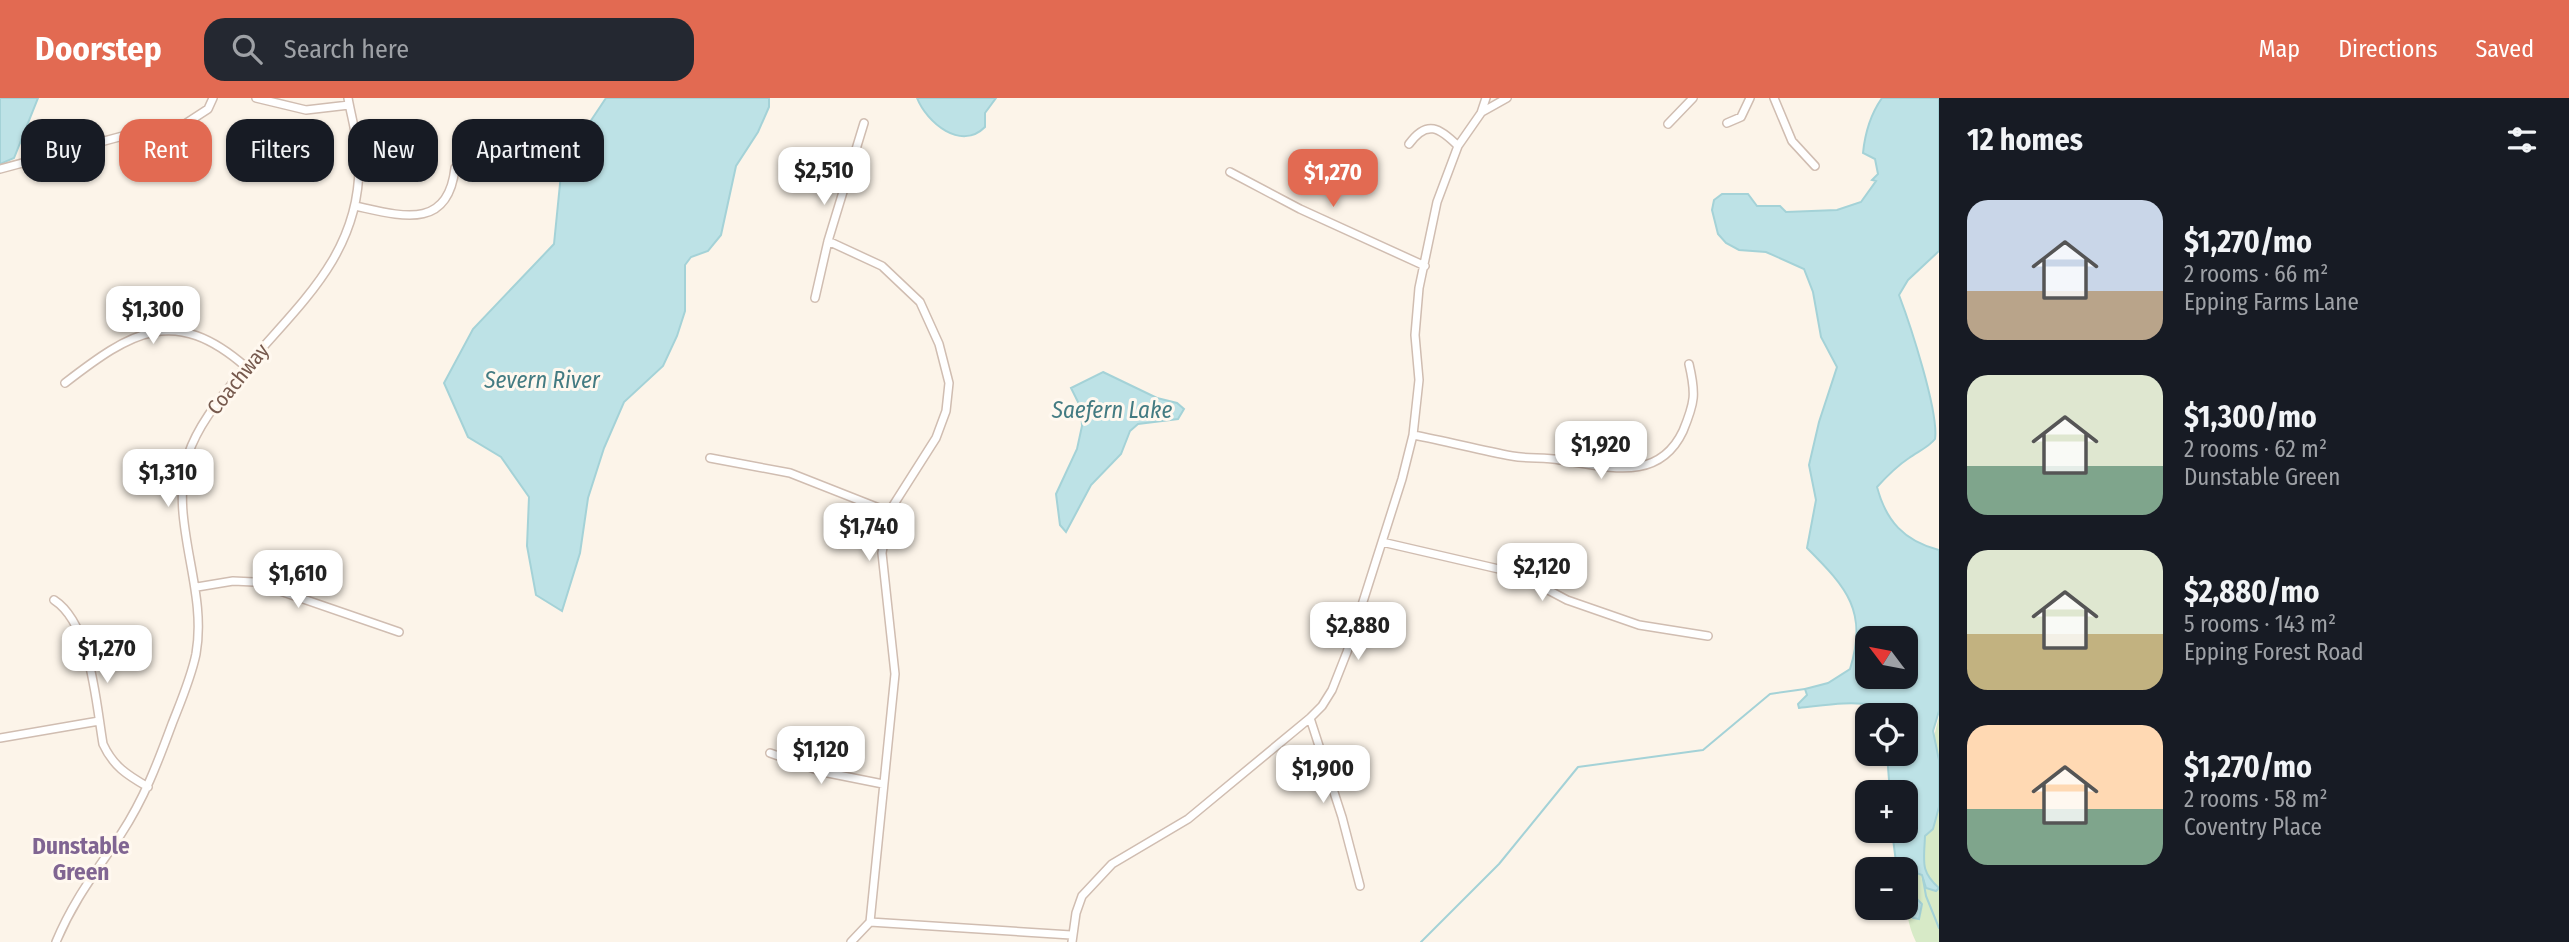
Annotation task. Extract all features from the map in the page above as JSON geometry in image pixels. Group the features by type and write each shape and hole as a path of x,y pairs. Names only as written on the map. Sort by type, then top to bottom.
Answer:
{"street":[{"path":"0,169 134,133 185,124 208,109 213,98"},
{"path":"256,98 306,110 349,102"},
{"path":"870,922 1071,938 1082,896 1112,864 1188,819 1322,706 1332,690 1347,652 1413,435 1420,368 1415,335 1419,288 1437,202 1458,146 1481,113 1486,98"},
{"path":"1481,113 1507,98"},
{"path":"1668,124 1693,98"},
{"path":"1727,123 1744,114 1750,98"},
{"path":"1774,98 1792,141 1815,166"},
{"name":"Coachway","path":"56,942 79,894 121,835 148,787 190,680 199,634 197,587 185,541 182,498 185,471 197,434 214,406 329,270 350,227 359,166 349,102"},
{"path":"815,298 828,241 864,124"},
{"path":"1409,144 1417,133 1430,128 1442,131 1458,146"},
{"path":"1230,172 1300,209 1425,266"},
{"path":"355,205 402,216 422,215 441,205 453,182"},
{"path":"828,241 882,266 920,302 939,344 949,383 946,411 936,438 889,512 882,553 895,674 870,922 852,942"},
{"path":"65,383 123,341 158,332 183,332 214,342 246,368"},
{"path":"1413,435 1515,457 1558,459 1609,468 1637,468 1663,458 1678,441 1694,406 1695,390 1689,364"},
{"path":"710,458 790,473 889,512"},
{"path":"1382,542 1516,573 1567,600 1639,625 1708,636"},
{"path":"197,587 233,581 254,582 399,632"},
{"path":"54,600 70,613 79,633 89,666 103,744 115,765 148,787"},
{"path":"1310,718 1360,886"},
{"path":"0,738 99,721"},
{"path":"770,753 823,772 883,784"}],"green space":[{"path":"1939,717 1939,942 1916,942 1909,920 1918,920 1918,857 1902,857 1906,843 1918,843 1918,797"}],"water":[{"path":"0,98 38,98 30,119 21,119 21,140 14,158 0,164"},
{"name":"Severn River","path":"606,98 769,98 769,107 758,132 736,166 721,235 708,251 691,257 685,265 685,311 663,366 624,402 604,448 588,498 580,553 562,611 536,595 527,546 529,497 501,457 468,437 444,383 473,329 554,244 560,182 604,182 604,119 592,119"},
{"path":"917,98 996,98 985,113 985,127 976,134 966,136 946,131 928,116"},
{"path":"1882,98 1939,98 1939,251 1908,280 1899,295 1933,409 1935,439 1900,464 1877,487 1891,520 1898,528 1916,541 1939,550 1939,711 1933,731 1939,760 1939,807 1933,829 1925,836 1924,859 1926,871 1939,888 1936,891 1926,888 1922,875 1918,874 1918,857 1895,857 1894,843 1918,843 1918,780 1889,780 1888,766 1918,766 1918,703 1855,703 1799,708 1798,704 1807,695 1805,689 1828,683 1850,669 1855,649 1855,690 1918,690 1918,626 1856,626 1855,616 1843,589 1807,548 1816,500 1809,465 1819,422 1837,367 1821,337 1813,292 1804,269 1766,252 1739,250 1726,243 1718,234 1712,210 1714,200 1722,194 1748,194 1757,206 1780,206 1786,212 1837,210 1861,202 1878,174 1875,159 1863,153 1874,111"},
{"name":"Saefern Lake","path":"1103,372 1157,398 1177,403 1184,409 1178,419 1138,424 1130,431 1121,454 1091,485 1066,532 1060,525 1056,494 1077,449 1082,426 1081,408 1071,388"},
{"path":"1918,900 1922,904 1918,919"}],"waterway":[{"path":"1421,942 1499,864 1578,767 1703,750 1770,694 1805,689"},
{"path":"1923,879 1926,896 1939,928"}],"district":[{"name":"Dunstable Green","path":"81,859"}]}
